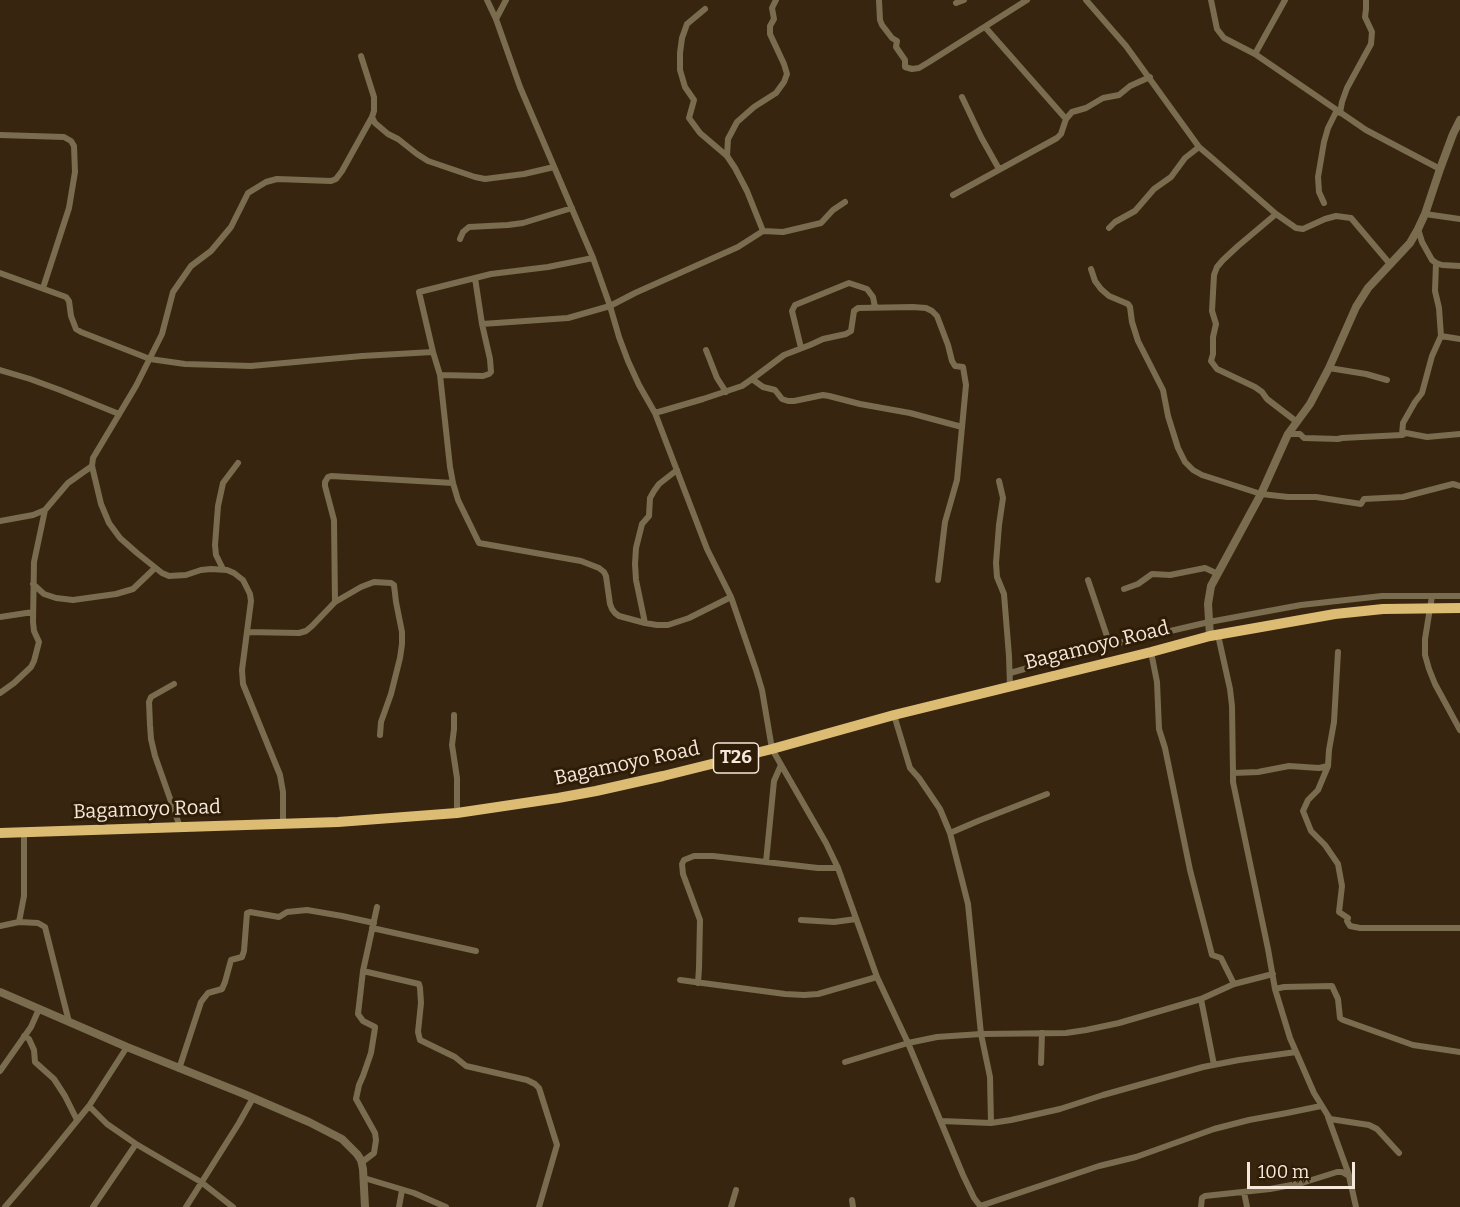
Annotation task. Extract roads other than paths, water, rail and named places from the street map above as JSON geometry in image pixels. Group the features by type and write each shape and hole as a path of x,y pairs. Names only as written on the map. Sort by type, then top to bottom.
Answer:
{"highway":[{"name":"Bagamoyo Road","path":"0,832 338,822 457,813 596,791 663,776 1214,635 1335,614 1383,609 1460,608"}],"street":[{"path":"487,0 520,87 593,258 628,361 655,412 707,549 731,597 756,670 772,749 838,868 877,977 908,1043 963,1175 980,1206 1099,1166 1136,1157 1214,1129 1321,1106"},
{"path":"496,19 506,0"},
{"path":"727,156 728,139 737,122 776,93 787,74 770,34 770,26 774,20 772,8 776,0"},
{"path":"879,0 882,25 897,41 896,47 904,60 905,67 912,69 919,68 1027,0"},
{"path":"956,3 964,0"},
{"path":"1086,0 1150,77 1199,147 1276,214 1296,228 1303,229 1336,216 1351,218 1390,264"},
{"path":"1211,0 1217,29 1224,38 1255,54 1366,130 1440,169"},
{"path":"1255,54 1286,0"},
{"path":"1323,203 1318,184 1328,128 1371,44 1372,32 1365,16 1366,0"},
{"path":"705,9 683,30 680,70 685,87 694,100 689,118 700,133 727,156 735,168 763,231"},
{"path":"985,27 1066,119"},
{"path":"283,824 283,792 280,775 243,684 242,670 251,601 243,580 223,569 201,570 169,576 155,568 120,538 109,523 101,504 92,466 93,458 136,386 162,334 173,292 191,266 211,251 228,232 248,193 266,182 277,179 336,180 342,171 374,111 374,97 361,56"},
{"path":"953,195 1057,138 1072,112 1086,108 1103,98 1119,95 1130,86 1150,77"},
{"path":"962,97 981,138 999,169"},
{"path":"372,117 381,128 417,154 441,166 475,177 516,175 554,167"},
{"path":"1399,1154 1377,1130 1369,1125 1330,1119 1314,1093 1290,1038 1275,989 1233,774 1232,706 1227,672 1209,622 1208,604 1212,586 1261,494 1288,434 1310,404 1329,368 1356,307 1368,288 1410,243 1418,229 1460,120"},
{"path":"0,135 64,137 74,146 75,172 69,208 43,288"},
{"path":"1108,228 1135,212 1154,189 1171,177 1185,158 1199,147"},
{"path":"482,324 568,318 610,306 738,247 763,231 783,232 821,223 833,210 845,202"},
{"path":"460,239 469,227 523,223 572,208"},
{"path":"1276,214 1217,267 1214,275 1212,311 1216,324 1211,361 1217,369 1255,387 1297,422"},
{"path":"1425,214 1460,219"},
{"path":"1402,435 1403,423 1422,393 1432,356 1441,336 1435,291 1436,263 1427,252 1418,229"},
{"path":"593,258 548,267 491,274 419,292 440,375 453,483 458,500 479,543 581,561 599,568 606,576 610,604 619,616 645,623 668,625 708,610 731,597"},
{"path":"1436,263 1460,266"},
{"path":"1091,269 1101,289 1130,307 1134,333 1163,390 1175,439 1185,462 1193,470 1261,494 1316,497 1361,504 1364,499 1403,497 1453,484 1460,486"},
{"path":"0,273 60,294 69,301 74,325 81,332 150,359 251,366 433,352"},
{"path":"440,375 483,376 489,374 490,359 475,278"},
{"path":"801,348 792,311 795,305 849,283 867,288 873,297 875,307"},
{"path":"655,412 742,386 784,355 823,339 846,334 850,331 854,311 858,308 913,307 932,311 937,316 952,361 955,366 963,367 966,385 957,480 945,522 939,556 938,580"},
{"path":"1441,336 1460,339"},
{"path":"706,350 717,378 726,392"},
{"path":"1329,368 1387,380"},
{"path":"0,370 60,390 119,414"},
{"path":"752,380 763,387 775,390 782,399 788,401 830,396 860,404 910,412 962,427"},
{"path":"1288,434 1300,434 1304,438 1338,439 1406,433 1427,437 1460,434"},
{"path":"223,569 216,555 215,545 218,506 224,483 238,463"},
{"path":"0,521 33,515 45,510 68,483 92,466"},
{"path":"645,623 636,580 636,548 642,524 649,516 650,498 659,484 677,470"},
{"path":"334,602 334,520 326,486 328,477 453,483"},
{"path":"999,481 1003,498 996,563 997,577 1004,594 1010,686"},
{"path":"0,693 15,683 33,664 39,642 34,631 34,562 45,510"},
{"path":"33,584 45,594 73,600 116,594 133,588 155,568"},
{"path":"1124,589 1138,584 1152,574 1170,576 1205,568 1218,574"},
{"path":"1088,579 1110,645"},
{"path":"247,632 290,634 306,631 334,602 361,587 374,582 394,585 402,644 391,694 381,722 380,735"},
{"path":"1432,596 1425,639 1425,655 1435,684 1460,730"},
{"path":"1010,673 1110,645 1209,622 1265,612 1362,598 1460,596"},
{"path":"0,617 33,612"},
{"path":"1265,612 1268,625"},
{"path":"1151,652 1157,682 1159,729 1190,870 1212,955 1221,958 1234,984"},
{"path":"1338,652 1334,722 1328,766 1318,790 1308,800 1303,811 1311,831 1338,864 1342,886 1339,912 1348,918 1350,926 1360,928 1460,928"},
{"path":"174,684 152,697 149,702 155,756 180,828"},
{"path":"454,715 452,745 457,778 457,813"},
{"path":"894,716 910,768 939,809 950,833 968,904 981,1034 990,1077 990,1123"},
{"path":"766,862 774,782 781,765"},
{"path":"1233,774 1289,766 1319,768 1328,766"},
{"path":"950,833 1047,794"},
{"path":"19,922 24,896 24,832"},
{"path":"698,983 700,920 683,874 684,860 694,856 713,856 818,868 838,868"},
{"path":"361,1163 374,1153 376,1140 375,1133 356,1099 371,1053 375,1028 360,1018 358,1014 363,971 377,907"},
{"path":"179,1069 201,1002 211,991 218,991 222,988 231,960 242,957 247,913 249,912 279,917 287,912 307,910 342,916 373,926 476,951"},
{"path":"801,920 834,922 856,919"},
{"path":"0,926 19,922 38,923 45,927 69,1022"},
{"path":"363,971 418,984 421,1003 418,1032 420,1040 455,1057 466,1066 527,1080 539,1088 557,1145 539,1207"},
{"path":"845,1062 908,1043 937,1037 1066,1033 1086,1030 1201,999 1234,984 1273,974"},
{"path":"680,980 804,995 818,994 877,977"},
{"path":"1275,989 1332,986 1338,999 1340,1018 1343,1020 1413,1045 1460,1052"},
{"path":"0,992 309,1122 342,1139 357,1154 361,1163 365,1207"},
{"path":"1201,999 1214,1065"},
{"path":"0,1071 32,1026 39,1009"},
{"path":"1041,1063 1042,1033"},
{"path":"24,1036 29,1039 34,1050 35,1062 54,1079 77,1120"},
{"path":"0,1200 5,1206 46,1159 89,1106 127,1047"},
{"path":"941,1121 990,1123 1011,1120 1214,1065 1296,1052"},
{"path":"186,1207 253,1098"},
{"path":"89,1106 107,1124 201,1182 233,1207"},
{"path":"1327,1115 1349,1176 1356,1207"},
{"path":"93,1207 136,1144"},
{"path":"1201,1207 1202,1198 1205,1196 1270,1189 1302,1183 1337,1172 1349,1176"},
{"path":"364,1178 446,1207"},
{"path":"399,1207 402,1190"},
{"path":"731,1207 736,1190"},
{"path":"1244,1192 1247,1207"}]}
